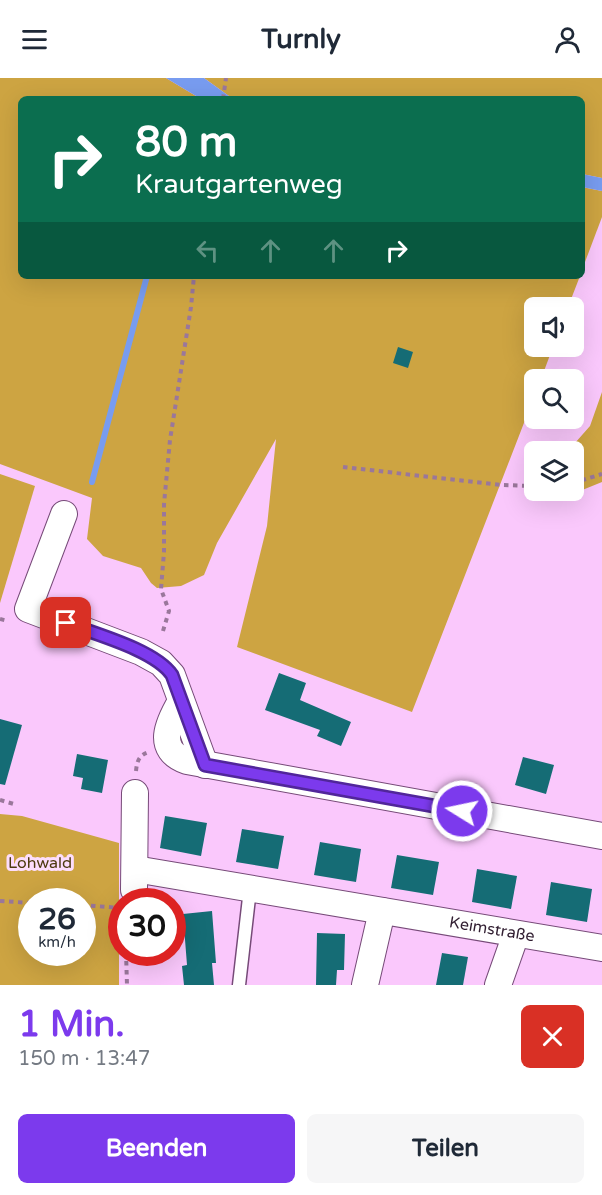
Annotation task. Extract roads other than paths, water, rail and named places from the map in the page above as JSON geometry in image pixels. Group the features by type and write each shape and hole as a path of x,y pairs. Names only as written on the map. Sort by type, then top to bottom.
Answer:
{"street":[{"path":"64,514 28,609 153,658 167,668 172,675 205,765"},
{"path":"181,701 169,726 168,748 178,758 205,765 602,836"},
{"path":"130,888 135,793"},
{"name":"Keimstraße","path":"186,889 250,889 602,948"},
{"path":"365,985 382,911"},
{"path":"498,985 516,934"}],"lane":[{"path":"239,985 250,889"}],"water":[{"path":"166,78 204,78 229,96 196,96"},
{"path":"585,175 602,178 602,191 585,188"}],"waterway":[{"path":"92,482 146,279"}],"park label":[{"name":"Lohwald","path":"40,863"}]}
